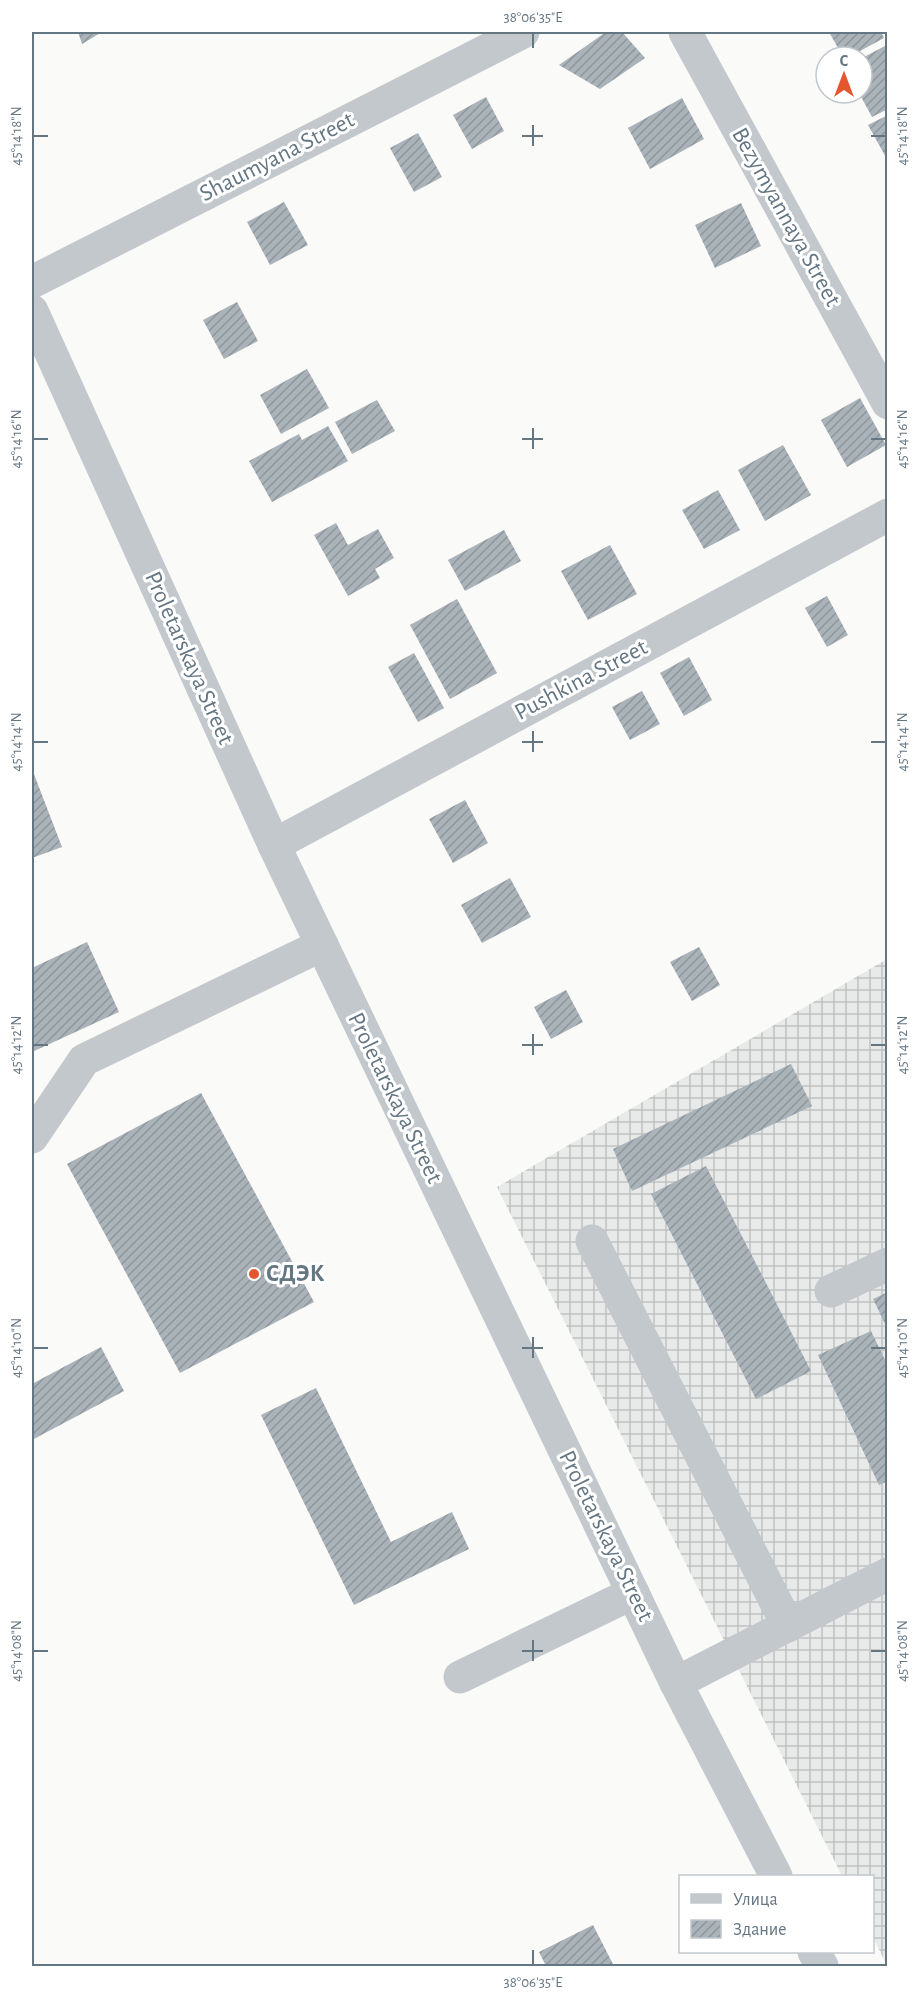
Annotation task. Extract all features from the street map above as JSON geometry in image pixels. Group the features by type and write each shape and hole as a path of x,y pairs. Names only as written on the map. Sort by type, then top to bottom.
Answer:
{"street":[{"name":"Shaumyana Street","path":"32,282 523,32"},
{"name":"Bezymyannaya Street","path":"685,32 888,403"},
{"name":"Proletarskaya Street","path":"32,311 274,845 676,1683 775,1875"},
{"name":"Pushkina Street","path":"274,845 888,516"},
{"path":"32,1137 84,1060 322,945"},
{"path":"592,1240 788,1626"},
{"path":"831,1291 888,1264"},
{"path":"676,1683 888,1574"},
{"path":"460,1677 633,1593"}],"shaded area":[{"path":"887,959 887,1966 874,1939 874,1875 841,1875 497,1187"}],"building":[{"path":"78,32 102,32 82,44"},
{"path":"606,32 622,32 645,58 600,89 559,65"},
{"path":"829,32 881,32 884,38 871,45 836,45"},
{"path":"885,46 888,50 888,109 872,117 866,105 874,105 874,52"},
{"path":"486,97 504,131 472,149 453,115"},
{"path":"682,98 704,139 650,169 628,128"},
{"path":"888,115 888,161 868,125"},
{"path":"418,133 442,177 414,192 390,148"},
{"path":"284,202 308,245 270,265 247,222"},
{"path":"741,203 761,246 715,268 695,225"},
{"path":"237,302 258,341 224,359 203,320"},
{"path":"307,369 329,408 281,434 260,395"},
{"path":"860,398 886,445 847,467 821,420"},
{"path":"377,400 395,431 352,454 335,422"},
{"path":"328,426 348,461 272,502 249,461 299,434 302,440"},
{"path":"783,445 811,495 765,521 738,470"},
{"path":"718,490 740,530 704,549 682,510"},
{"path":"336,523 348,545 378,529 394,558 375,569 380,578 348,596 314,535"},
{"path":"504,530 521,561 465,591 448,560"},
{"path":"610,545 637,594 588,620 561,571"},
{"path":"827,596 848,635 827,647 805,608"},
{"path":"457,599 497,673 450,699 410,625"},
{"path":"414,653 444,708 418,722 388,667"},
{"path":"689,657 712,700 684,716 660,673"},
{"path":"642,691 660,724 630,740 612,707"},
{"path":"32,769 62,847 32,858"},
{"path":"465,800 488,843 453,863 429,819"},
{"path":"510,878 531,917 482,943 461,905"},
{"path":"87,942 119,1012 32,1052 32,968"},
{"path":"699,947 720,985 692,1001 670,962"},
{"path":"566,990 583,1022 551,1039 534,1007"},
{"path":"791,1064 812,1106 632,1191 613,1149"},
{"path":"201,1093 314,1302 180,1373 67,1164"},
{"path":"706,1166 811,1371 756,1399 651,1194"},
{"path":"888,1292 888,1330 873,1299"},
{"path":"871,1331 888,1366 888,1481 879,1485 818,1355"},
{"path":"101,1347 124,1391 32,1440 32,1384"},
{"path":"316,1388 391,1542 452,1512 469,1549 354,1605 261,1415"},
{"path":"593,1925 614,1966 546,1966 539,1952"}],"place":[{"name":"СДЭК","path":"254,1274"}]}
